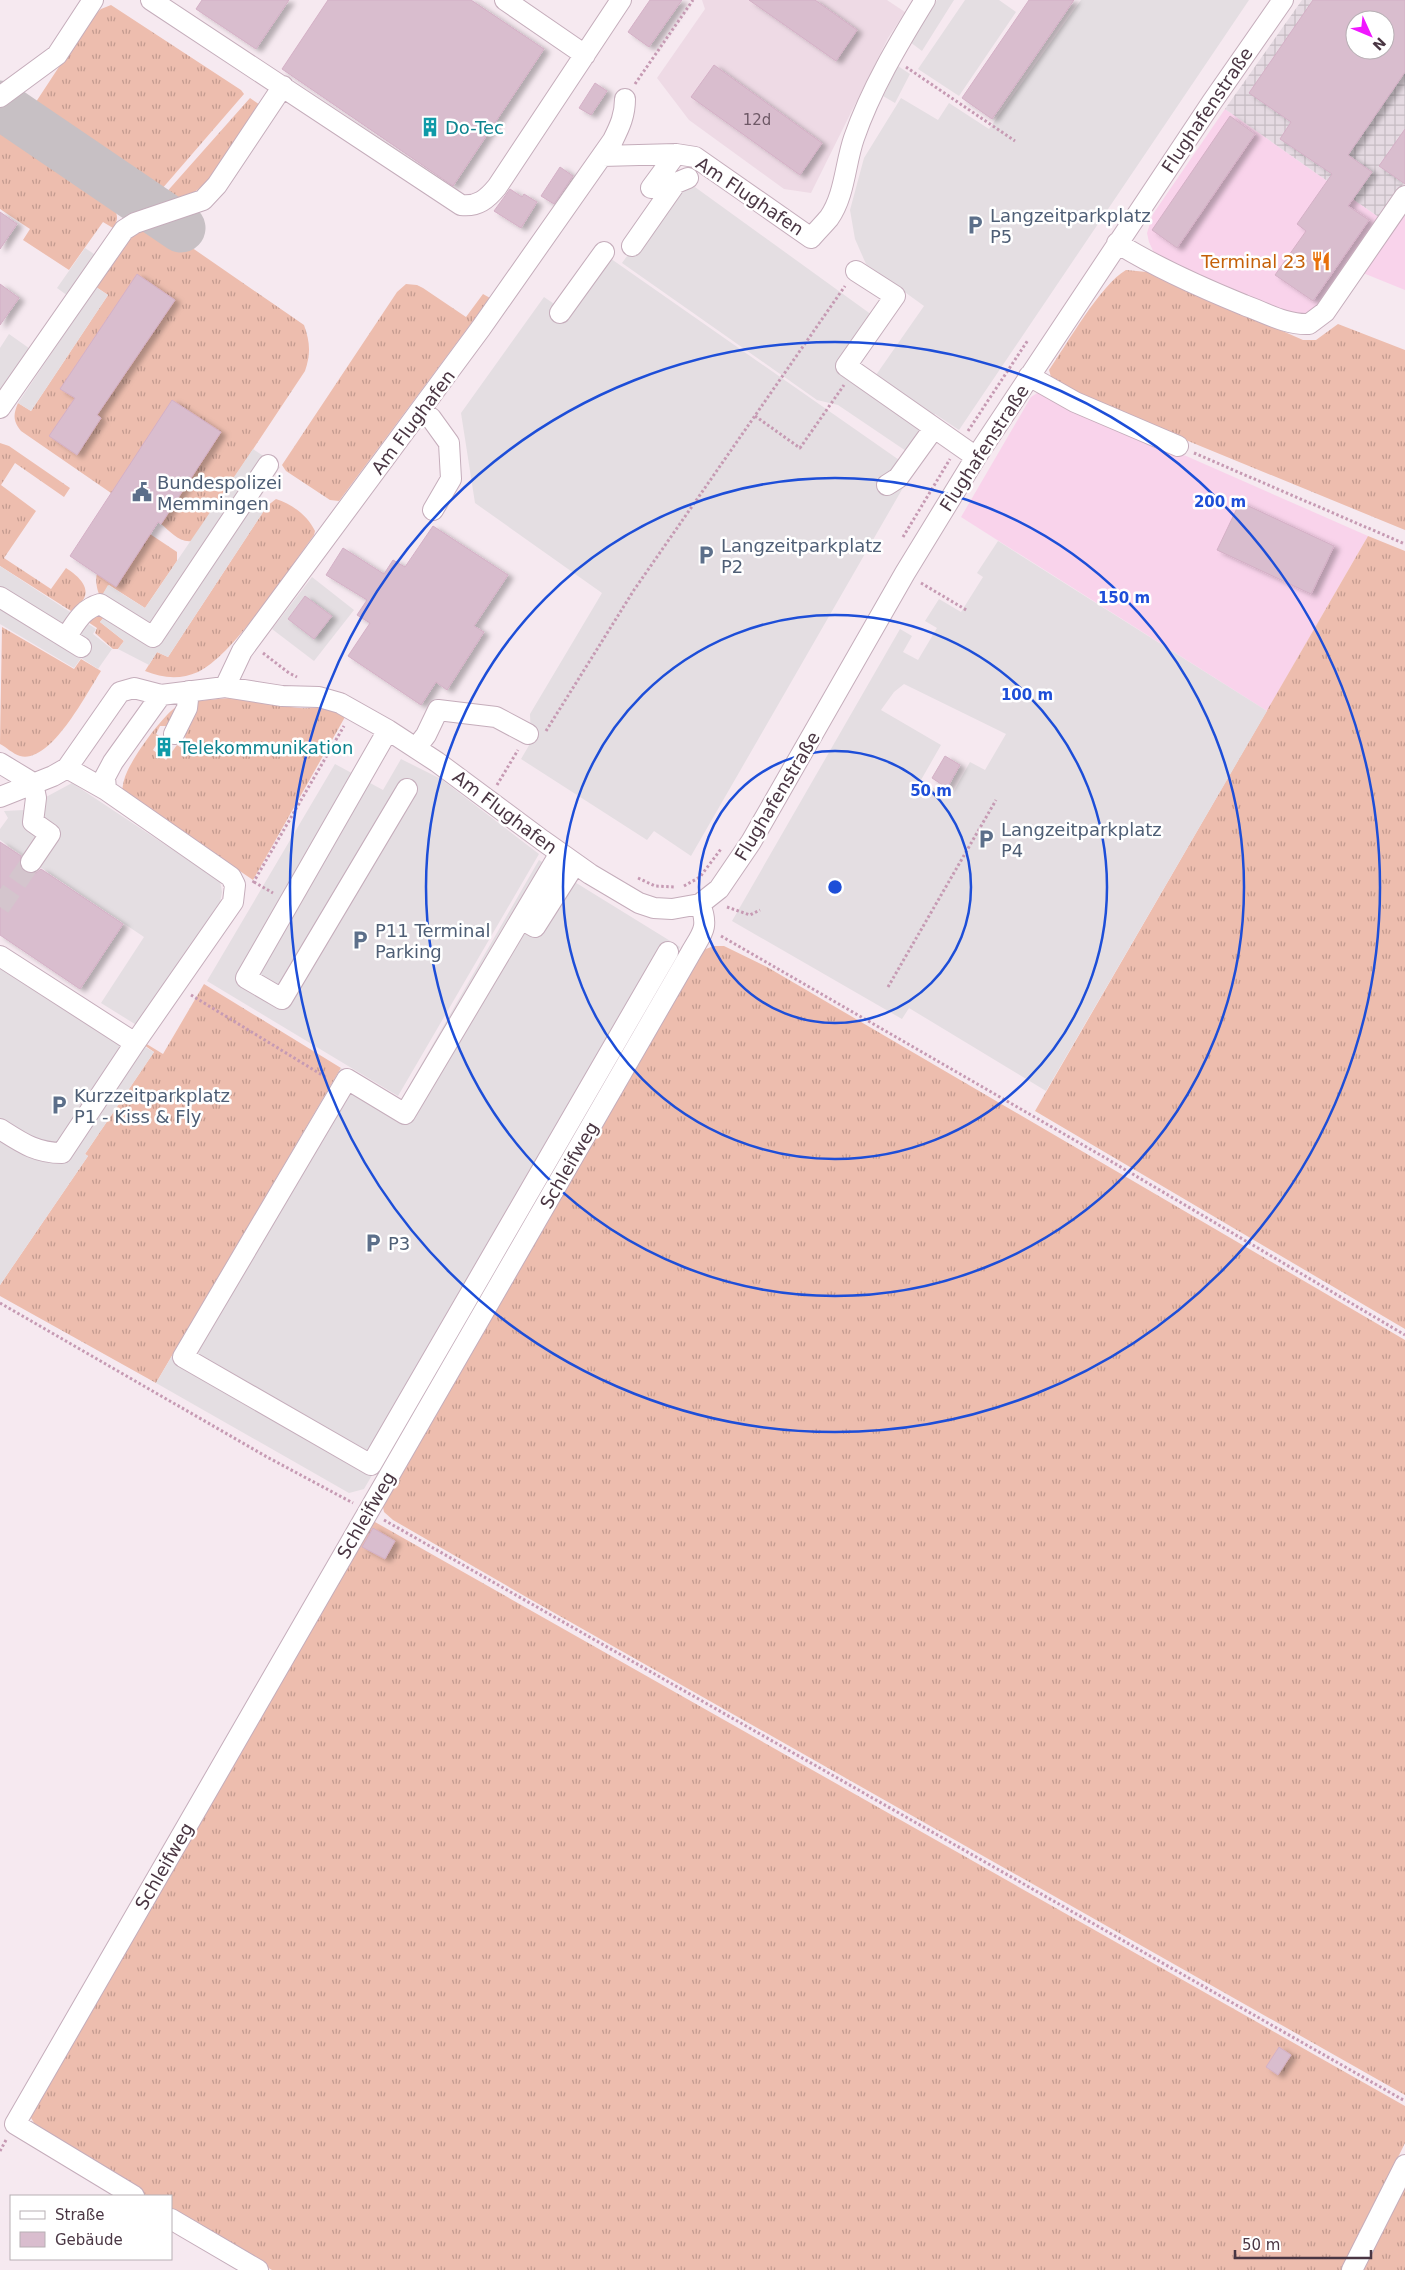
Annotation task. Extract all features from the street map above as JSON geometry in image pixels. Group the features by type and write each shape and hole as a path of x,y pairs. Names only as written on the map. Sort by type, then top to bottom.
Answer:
{"street":[{"path":"0,97 57,55 93,0"},
{"path":"151,0 461,205 472,206 488,198 497,187 621,0"},
{"path":"505,0 585,55"},
{"name":"Am Flughafen","path":"602,156 676,154 695,156 811,238 830,217 840,193 853,140 874,90 925,0"},
{"name":"Flughafenstraße","path":"700,904 719,889 752,842 905,573 976,457 1117,243 1283,0"},
{"path":"0,408 124,230 135,222 203,200 217,185 283,86"},
{"name":"Am Flughafen","path":"225,687 242,651 421,411 602,156 621,126 629,93"},
{"path":"651,188 676,154"},
{"path":"632,246 676,183 688,178"},
{"path":"1117,243 1153,265 1219,294 1288,323 1309,324 1325,312 1405,196"},
{"path":"560,313 604,252"},
{"path":"856,271 895,296 846,366 976,457"},
{"path":"1029,376 1075,402 1178,446"},
{"path":"421,411 431,418 448,443 451,479 433,510"},
{"path":"887,485 898,478 934,428"},
{"path":"0,597 74,642 81,615 88,609 100,604 153,637 268,465"},
{"name":"Am Flughafen","path":"0,797 54,776 67,768 120,692 134,688 161,695 225,687 282,696 329,699 340,703 416,748 496,791 567,858 639,903 654,908 672,909 700,904"},
{"path":"174,734 187,708 189,691"},
{"path":"106,790 105,777 113,762 161,695"},
{"path":"416,748 426,735 438,710 496,717 536,734"},
{"path":"388,730 246,978 282,999 407,789"},
{"path":"0,763 33,783 36,798 33,822 50,834 31,862"},
{"path":"0,1129 33,1148 46,1153 62,1153 135,1043 234,902 235,885 231,877 106,790 67,768"},
{"path":"567,858 528,923 405,1114 347,1079 183,1357 371,1465 668,952"},
{"path":"700,904 706,918 705,927"},
{"name":"Schleifweg","path":"132,2195 15,2124 705,927"},
{"path":"0,956 135,1043"},
{"path":"1352,2270 1405,2165"},
{"path":"172,2220 258,2270"}],"path":[{"path":"629,93 693,0"},
{"path":"891,57 1015,141"},
{"path":"974,113 977,108"},
{"path":"496,791 856,271"},
{"path":"754,416 800,448 854,372"},
{"path":"1178,446 1405,544"},
{"path":"921,583 968,611"},
{"path":"249,891 349,718"},
{"path":"888,987 996,800"},
{"path":"632,876 655,886 671,888 688,885 700,877 726,842"},
{"path":"721,910 728,906 738,912 750,915 760,910"},
{"path":"705,927 1106,1158 1405,1335"},
{"path":"188,994 342,1087"},
{"path":"0,1303 267,1458 368,1511 1405,2101"}],"shaded area":[{"path":"702,0 887,0 905,12 888,38 811,193 784,189 689,120 657,78 705,9"},
{"path":"937,0 954,0 922,51 910,42"},
{"path":"965,0 999,0 1016,12 959,96 918,69"},
{"name":"Langzeitparkplatz P5","path":"1081,0 1249,0 959,430 935,414 909,453 838,405 817,400 622,263 673,193 679,196 688,182 872,315 845,354 876,375 924,306 866,264 855,239 850,210 864,158 901,98 938,120 949,103 989,129"},
{"path":"1302,0 1405,0 1405,181 1380,218 1225,109"},
{"path":"898,66 910,74 895,103 883,96"},
{"path":"1225,109 1380,218 1315,311 1300,317 1243,295 1159,257 1154,253 1149,242 1147,233 1153,214"},
{"path":"1405,212 1405,290 1363,273"},
{"path":"85,248 97,256 68,296 57,288"},
{"name":"Langzeitparkplatz P2","path":"607,256 902,462 904,486 691,856 654,831 647,840 521,759 531,742 530,714 602,593 475,503 461,413 544,297 566,312"},
{"path":"96,287 108,295 31,411 18,403"},
{"path":"9,334 33,351 0,398 0,348"},
{"path":"1037,393 1043,393 1368,536 1267,711 961,517 1031,397"},
{"path":"253,449 280,467 259,499 267,506 168,657 157,652 149,665 118,649 124,641 100,622 105,616 101,597 108,585 145,608"},
{"name":"Langzeitparkplatz P4","path":"998,541 1267,711 1046,1091 909,1008 902,1019 732,921 900,629 912,636 903,652 918,660 937,628 925,621 939,599 961,612 983,577 977,573","holes":["904,684 1006,734 985,770 970,762 950,798 921,780 941,745 881,710 894,692"]},
{"path":"0,566 96,629 93,634 112,649 98,669 81,658 74,668 0,624"},
{"path":"312,577 354,610 314,661 272,629"},
{"name":"P11 Terminal Parking","path":"401,759 441,779 539,854 398,1096 207,981 335,764 383,790"},
{"path":"72,783 220,881 222,892 220,902 138,1026 101,1003 144,937 0,840 0,829 8,818 4,811 24,810 26,824 46,797"},
{"name":"P3","path":"539,860 680,947 364,1489 349,1493 156,1383 341,1068 399,1103"},
{"name":"Kurzzeitparkplatz P1 - Kiss & Fly","path":"0,964 154,1052 85,1154 88,1156 0,1285"}],"green space":[{"path":"111,5 241,90 244,94 161,190 157,191 32,108 91,18 101,9"},
{"path":"250,98 260,105 232,150 206,183 192,194 178,199 164,195"},
{"path":"0,129 111,203 115,210 117,218 113,228 103,222 69,270 23,240 30,229 0,209"},
{"path":"159,225 304,325 309,342 309,353 305,371 192,541 179,538 161,524 221,432 111,493 21,431 16,424 15,418 18,403 31,411 108,295 96,287 130,238 136,232"},
{"path":"1126,270 1147,272 1303,340 1316,340 1338,324 1405,350 1405,530 1069,392 1051,377 1049,370 1095,301 1116,277"},
{"path":"406,284 417,285 423,288 466,317 483,294 490,298 339,501 330,500 286,471 282,465 397,292"},
{"path":"0,443 9,446 70,488 64,497 15,463 1,485 36,511 4,558 51,589 66,568 74,574 84,585 85,595 83,600 71,611 0,566"},
{"path":"276,499 299,511 315,531 276,589 227,649 212,663 198,672 191,675 171,677 145,671 157,652 168,657 267,506"},
{"path":"150,534 177,552 177,561 145,608 109,585 101,597 98,592 97,574 116,586"},
{"path":"1368,536 1405,551 1405,1329 1035,1111"},
{"path":"98,614 105,616 100,622 124,641 118,649 113,649 95,633 97,628 88,622"},
{"path":"2,627 74,669 81,659 101,671 77,710 55,739 44,749 32,756 20,756 0,744"},
{"path":"229,698 300,708 323,708 340,713 345,717 253,880 122,791 126,774 131,764 159,723 176,707 183,702 168,726 160,726 156,734 161,737 153,750 166,760 177,745 188,752 193,747 186,740 184,732 196,701"},
{"path":"714,946 724,946 767,967 1405,1340 1405,2095 528,1598 393,1520 384,1512 382,1503 703,950"},
{"path":"204,984 341,1068 156,1383 0,1296 0,1285 88,1156 85,1154 154,1052 144,1045 145,1043 163,1054"},
{"path":"375,1522 1405,2106 1405,2143 1343,2270 272,2270 172,2211 172,2195 145,2195 38,2129 31,2118 31,2112 369,1523"},
{"path":"1405,2185 1405,2270 1362,2270"}],"building":[{"path":"202,0 289,0 256,49 196,9"},
{"name":"Do-Tec","path":"328,0 471,0 544,49 453,186 282,69"},
{"path":"650,0 682,0 649,47 628,32"},
{"path":"749,0 815,0 857,30 836,61"},
{"path":"1029,0 1074,0 992,119 962,98"},
{"path":"1313,0 1405,0 1405,72 1348,155 1372,172 1348,206 1369,220 1313,301 1275,275 1306,231 1297,224 1332,174 1280,139 1291,122 1249,93"},
{"path":"714,65 822,143 800,175 691,97"},
{"path":"595,83 607,91 591,115 579,108"},
{"path":"1230,116 1255,134 1177,248 1152,230"},
{"path":"1405,129 1405,184 1379,166"},
{"path":"560,167 573,176 554,204 541,196"},
{"path":"510,189 522,197 524,194 537,202 521,228 494,211"},
{"path":"0,212 17,224 0,249"},
{"path":"137,274 175,300 97,415 101,418 77,455 49,436 75,398 60,389"},
{"path":"0,284 19,298 0,325"},
{"path":"172,400 221,432 161,524 158,522 116,587 70,556"},
{"path":"1240,502 1334,546 1311,594 1217,550"},
{"path":"433,526 508,575 474,626 484,632 447,690 436,682 421,705 348,656 370,623 357,615 367,600 326,575 343,548 384,574 393,560 405,567"},
{"path":"305,596 332,616 314,639 288,619"},
{"path":"945,756 960,765 947,788 932,778"},
{"path":"0,842 21,856 20,867 25,872 36,873 41,869 123,924 80,989 0,935"},
{"path":"373,1528 395,1541 385,1559 362,1547"},
{"path":"1279,2047 1291,2055 1278,2075 1266,2067"}],"taxiway":[{"path":"0,105 181,228"}],"tunnel":[{"path":"0,907 31,862"}],"place":[{"name":"Do-Tec","path":"430,127"},
{"name":"Langzeitparkplatz P5","path":"975,225"},
{"name":"Terminal 23","path":"1321,261"},
{"name":"Bundespolizei Memmingen","path":"142,492"},
{"name":"Langzeitparkplatz P2","path":"706,555"},
{"name":"Telekommunikation","path":"164,747"},
{"name":"Langzeitparkplatz P4","path":"986,839"},
{"name":"P11 Terminal Parking","path":"360,940"},
{"name":"Kurzzeitparkplatz P1 - Kiss & Fly","path":"59,1105"},
{"name":"P3","path":"373,1243"}]}
